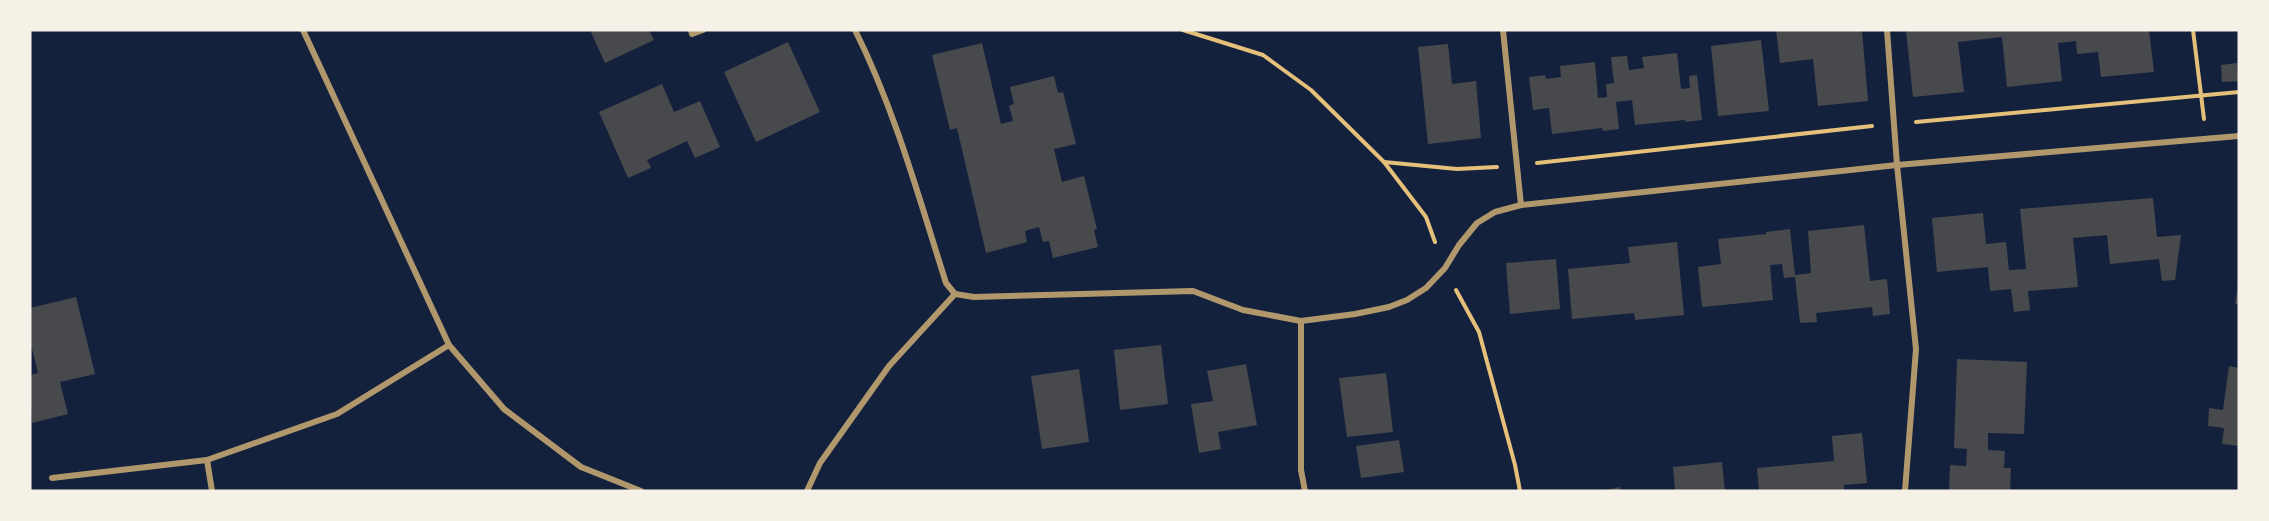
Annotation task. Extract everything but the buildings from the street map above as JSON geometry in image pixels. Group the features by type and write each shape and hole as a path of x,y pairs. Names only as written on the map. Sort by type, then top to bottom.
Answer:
{"street":[{"path":"303,30 449,345 504,409 581,467 641,491"},
{"path":"691,30 692,34 703,30"},
{"path":"855,30 906,155 946,283 956,294 974,297 1193,291 1244,310 1301,321 1389,308 1407,300 1426,288 1445,268 1459,245 1477,223 1495,213 1521,205 1897,165 2239,136"},
{"path":"1503,30 1521,205"},
{"path":"1887,30 1897,165 1916,349 1905,491"},
{"path":"807,491 820,463 889,366 956,294"},
{"path":"1301,321 1301,470 1305,491"},
{"path":"52,478 207,460 337,414 449,345"},
{"path":"207,460 212,491"}],"path":[{"path":"1183,30 1263,55 1311,90 1384,162 1426,217 1445,268 1479,332 1520,491"},
{"path":"2193,30 2206,139"},
{"path":"1384,162 1457,169 1518,166"}]}
